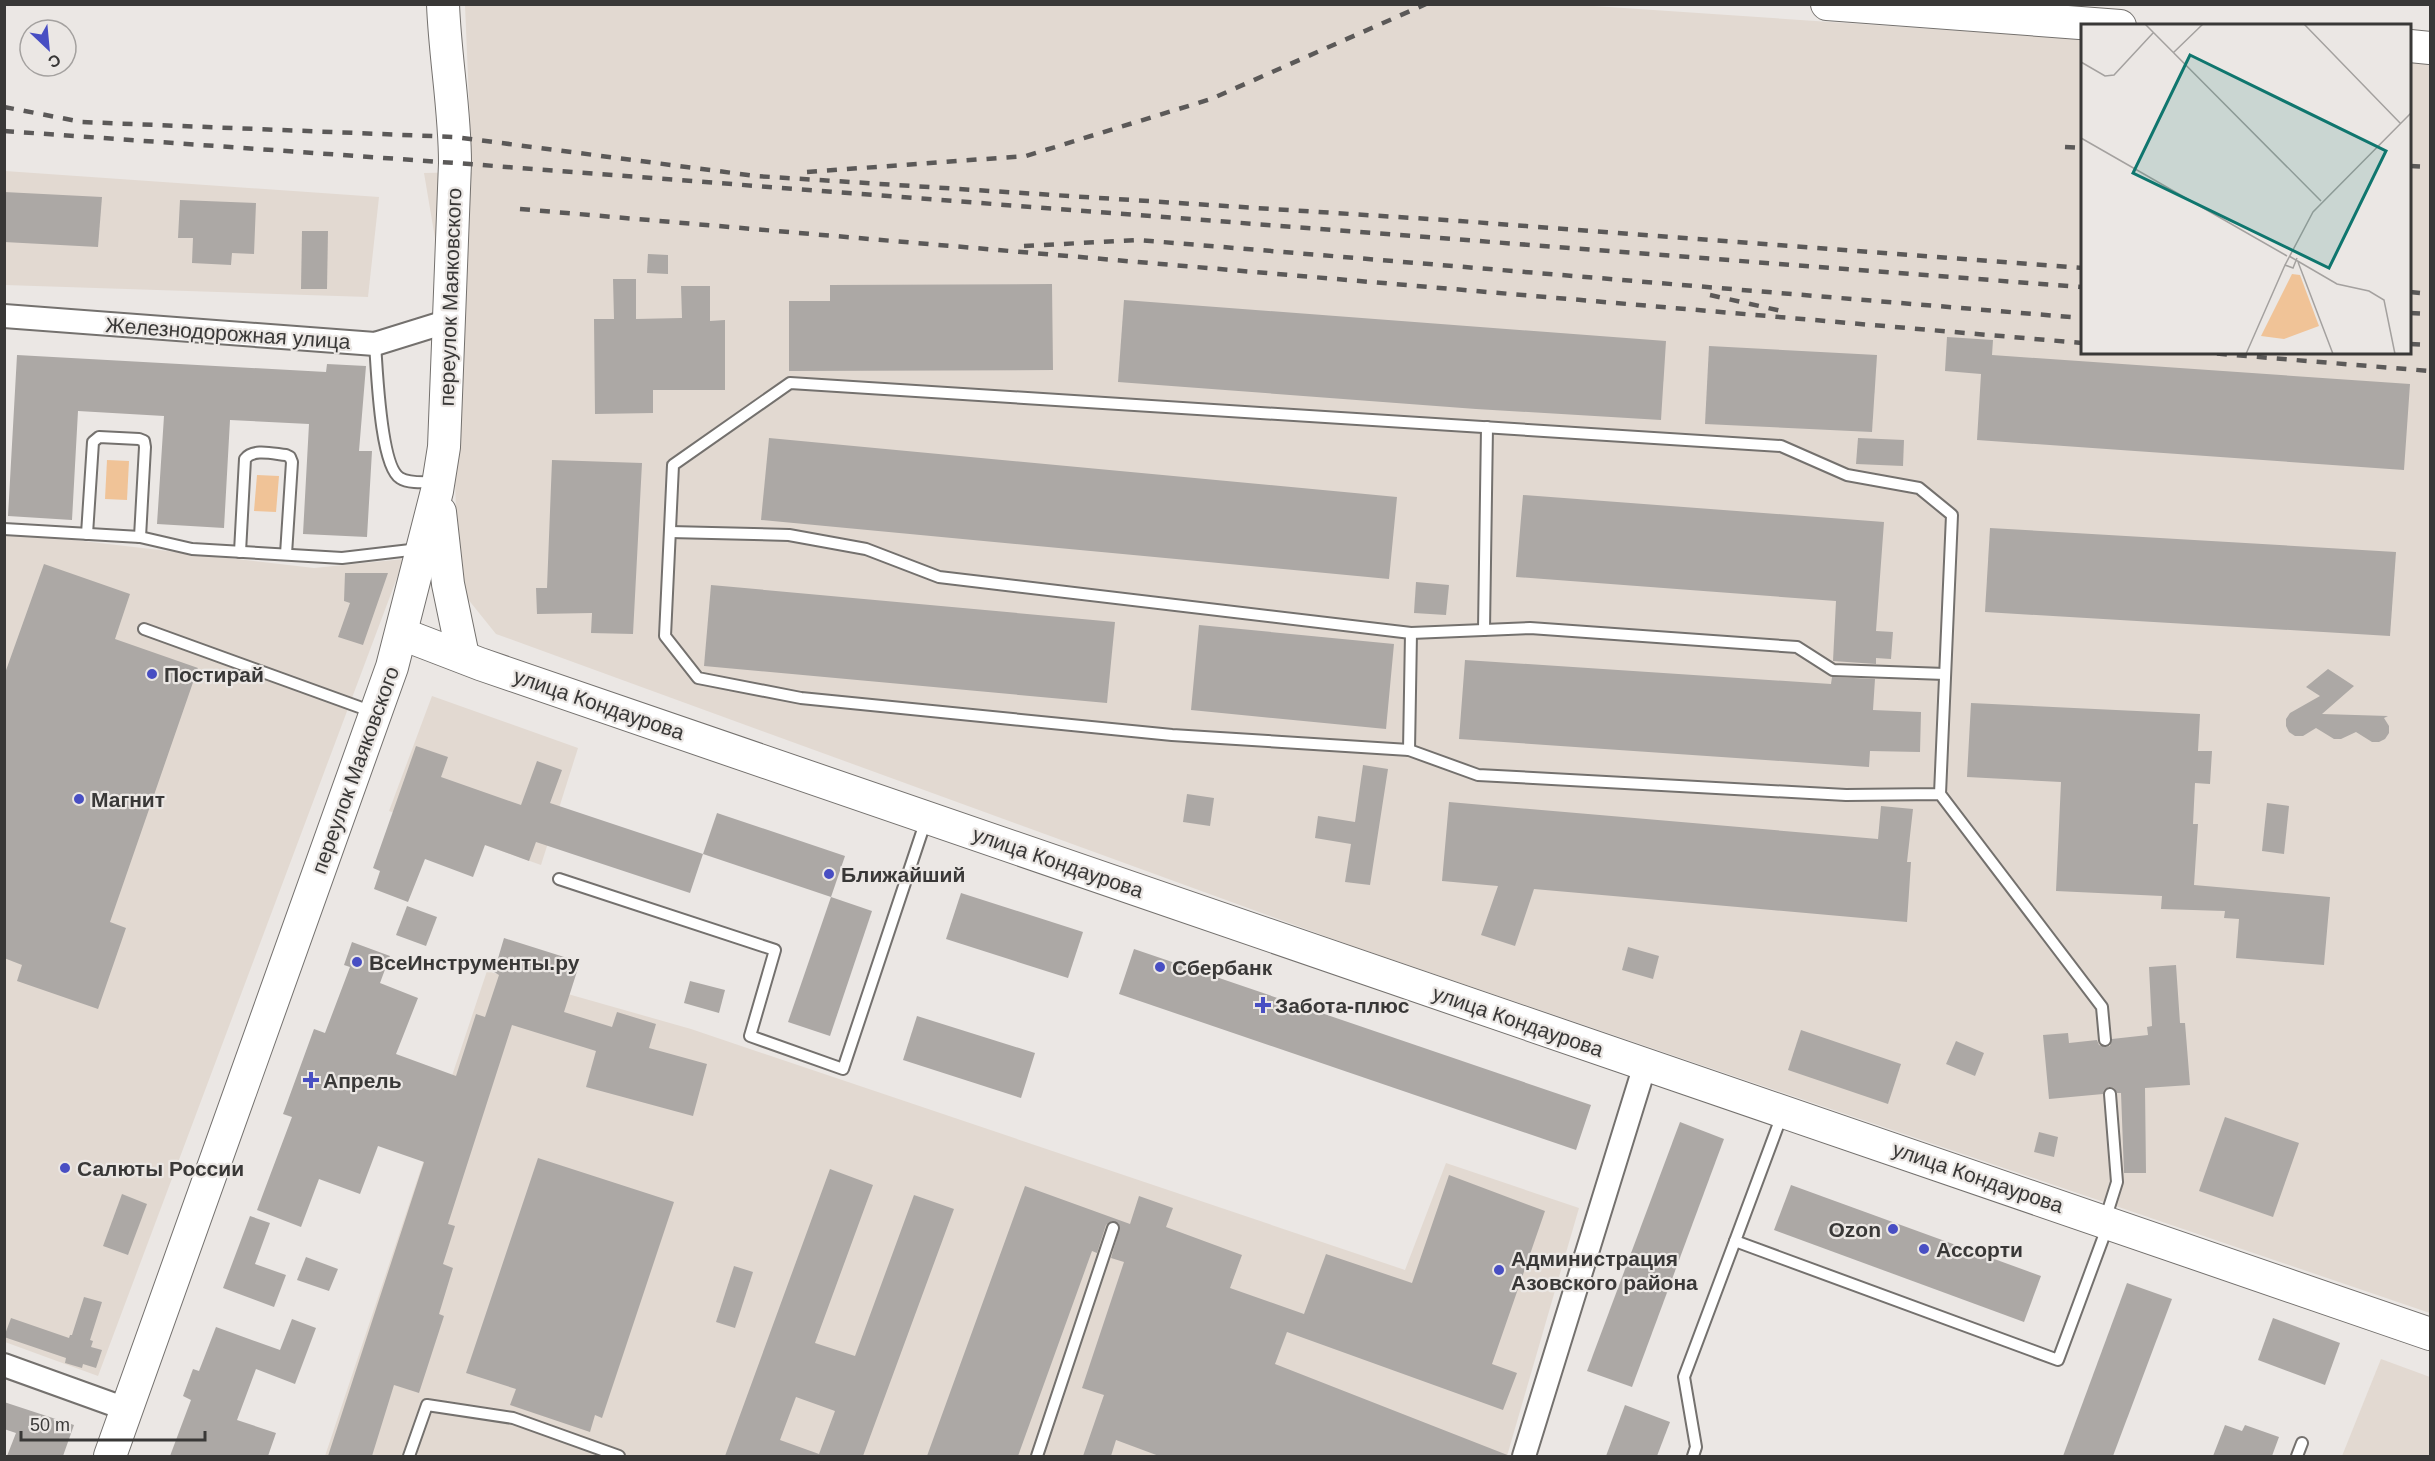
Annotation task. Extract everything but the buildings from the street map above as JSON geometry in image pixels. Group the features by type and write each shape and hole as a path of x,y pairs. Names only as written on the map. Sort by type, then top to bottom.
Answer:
{"street":[{"path":"422,4 445,55"},
{"path":"443,4 445,55"},
{"path":"1827,4 2093,24"},
{"path":"2411,46 2430,48"},
{"name":"переулок Маяковского","path":"110,1456 376,713 402,634 438,487 444,447 455,137 445,55"},
{"name":"Железнодорожная улица","path":"4,316 375,344 449,321"},
{"path":"438,487 448,584 463,656"},
{"name":"улица Кондаурова","path":"402,634 491,668 1645,1065 2107,1221 2430,1334"},
{"path":"1524,1456 1645,1065"},
{"path":"4,1365 126,1410"}],"lane":[{"path":"375,344 378,396 385,441 394,471 399,478 438,487"},
{"path":"1940,794 1846,795 1478,775 1409,750 1172,735 801,698 698,678 665,636 672,465 790,383 1781,446 1847,475 1919,488 1952,515 1940,794 2102,1007 2105,1040"},
{"path":"1484,630 1487,427"},
{"path":"87,534 93,442 99,437 139,439 144,441 145,447 140,537"},
{"path":"240,552 245,459 254,453 286,455 292,462 286,554"},
{"path":"4,529 140,537 192,549 342,558 423,549"},
{"path":"670,532 789,535 866,549 939,577 1411,633 1530,628 1797,647 1833,670 1945,674"},
{"path":"144,629 376,713"},
{"path":"1409,750 1411,633"},
{"path":"559,879 775,950 750,1036 843,1069 920,832 927,817"},
{"path":"1735,1241 2058,1360 2107,1221 2117,1182 2110,1094"},
{"path":"1693,1456 1696,1447 1684,1377 1783,1111"},
{"path":"1037,1456 1113,1228"},
{"path":"410,1456 427,1405 513,1418 619,1456"},
{"path":"2297,1456 2302,1443"}],"shaded area":[{"path":"1564,4 2081,39 2081,354 2411,354 2411,58 2430,59 2430,1313 1355,947 496,634 459,588 449,321 424,173 472,172 465,5"},
{"path":"5,171 379,197 368,297 5,285"},
{"path":"107,460 129,461 127,500 105,499"},
{"path":"257,475 279,476 276,512 254,511"},
{"path":"5,532 314,568 404,559 98,1376 5,1342"},
{"path":"432,696 578,748 541,865 389,811"},
{"path":"487,971 691,1029 1405,1270 1446,1163 1579,1208 1507,1456 325,1456"},
{"path":"2381,1359 2430,1377 2430,1456 2342,1456"}],"railway":[{"path":"807,172 1026,156 1211,99 1426,4"},
{"path":"4,107 82,122 455,137 756,176 1460,221 2081,268"},
{"path":"4,131 455,163 2081,287"},
{"path":"2065,147 2081,148"},
{"path":"2411,166 2430,167"},
{"path":"520,209 2081,343"},
{"path":"1024,246 1138,240 2081,318"},
{"path":"2411,292 2430,294"},
{"path":"1710,295 1786,312"},
{"path":"2411,313 2430,314"},
{"path":"2411,344 2430,345"},
{"path":"2222,354 2430,371"}],"place":[{"name":"Постирай","path":"152,674"},
{"name":"Магнит","path":"79,799"},
{"name":"Ближайший","path":"829,874"},
{"name":"ВсеИнструменты.ру","path":"357,962"},
{"name":"Сбербанк","path":"1160,967"},
{"name":"Забота-плюс","path":"1263,1005"},
{"name":"Апрель","path":"311,1080"},
{"name":"Салюты России","path":"65,1168"},
{"name":"Ozon","path":"1893,1229"},
{"name":"Ассорти","path":"1924,1249"},
{"name":"Администрация Азовского района","path":"1499,1270"}]}
